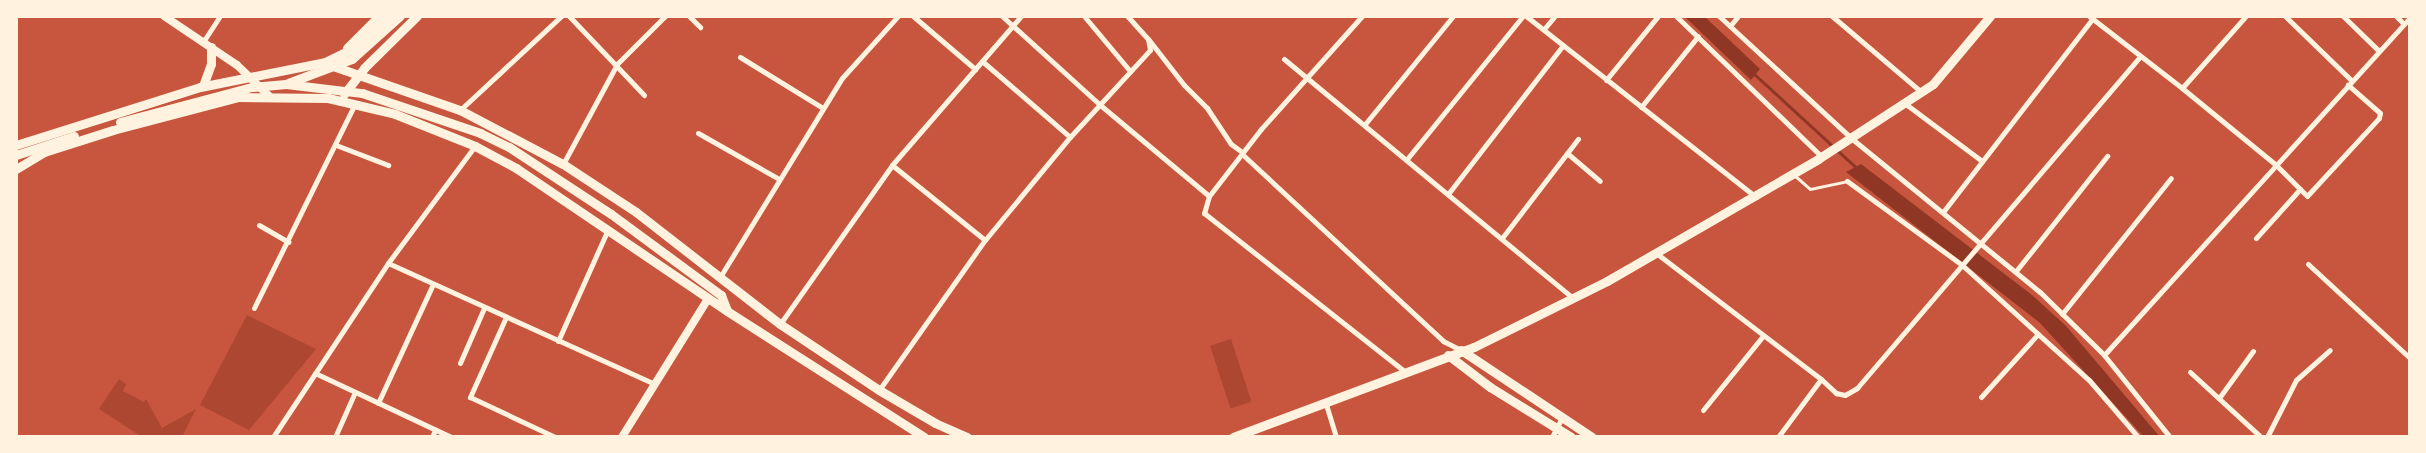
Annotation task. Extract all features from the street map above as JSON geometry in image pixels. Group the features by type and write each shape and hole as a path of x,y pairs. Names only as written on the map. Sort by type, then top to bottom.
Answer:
{"main road":[{"path":"328,98 330,64 379,16"},
{"path":"16,145 200,87 325,62 358,46 390,16"},
{"path":"16,155 229,92 286,84 352,58 400,16"},
{"path":"339,100 360,73 417,16"},
{"path":"1233,437 1325,400 1448,356 1608,282 1822,157 1903,101 1933,84 1990,16"},
{"path":"204,83 211,64 207,44"},
{"path":"16,139 245,72 330,64 360,73 460,110 563,164 636,212 780,324 878,390 934,423 966,437"},
{"path":"286,84 362,93 502,143 612,214 709,286 721,295 727,311"},
{"path":"16,169 44,152 113,130 238,98 328,98 395,114 475,146 516,168 708,299 924,437"},
{"path":"1461,350 1562,419 1592,437"},
{"path":"1448,356 1490,387 1572,437"}],"street":[{"path":"164,16 245,72 271,98"},
{"path":"207,44 220,16"},
{"path":"569,16 617,64 644,95"},
{"path":"563,164 617,64 665,16"},
{"path":"689,16 700,27"},
{"path":"720,277 842,78 898,16"},
{"path":"913,16 975,69"},
{"path":"1002,16 1098,104 1209,196"},
{"path":"780,324 892,165 1021,16"},
{"path":"1084,16 1130,70"},
{"path":"1127,16 1148,39 1184,85 1207,108 1231,144 1444,341 1461,350"},
{"path":"1362,16 1242,153 1209,196 1204,213 1404,371"},
{"path":"1365,124 1453,16"},
{"path":"1407,159 1525,16 1756,197"},
{"path":"1544,29 1555,16"},
{"path":"1606,80 1658,16"},
{"path":"1676,16 1822,157"},
{"path":"1719,16 1851,138 2016,271 2104,355 2170,437"},
{"path":"1730,26 1738,16"},
{"path":"1832,16 1920,91"},
{"path":"2182,88 2246,16"},
{"path":"1943,212 2090,18 2182,88 2275,164 2307,196 2379,118 2380,113 2285,16"},
{"path":"2343,16 2379,51"},
{"path":"2396,16 2404,24"},
{"path":"460,110 559,17"},
{"path":"2104,355 2275,164 2410,18"},
{"path":"1641,107 1698,36"},
{"path":"878,390 985,240 1098,104 1150,50 1148,39"},
{"path":"1448,194 1564,45"},
{"path":"740,57 823,108"},
{"path":"1656,253 1836,393 1845,395 1857,388 1983,244 2140,57"},
{"path":"1284,59 1572,297"},
{"path":"982,61 1070,137"},
{"path":"1903,101 1982,162"},
{"path":"254,308 355,104"},
{"path":"698,133 779,180"},
{"path":"1502,238 1578,139"},
{"path":"336,145 388,165"},
{"path":"273,437 388,263 475,146"},
{"path":"1567,153 1600,181"},
{"path":"2016,271 2107,156"},
{"path":"892,165 985,240"},
{"path":"2062,314 2172,178"},
{"path":"1847,181 1964,264 2089,380 2138,437"},
{"path":"2256,238 2300,189"},
{"path":"259,225 288,242"},
{"path":"558,341 608,229"},
{"path":"388,263 484,308 656,384"},
{"path":"2308,264 2410,358"},
{"path":"378,404 433,284"},
{"path":"622,437 708,299"},
{"path":"460,363 484,308"},
{"path":"506,317 470,397 555,437"},
{"path":"1981,397 2038,334"},
{"path":"1703,410 1763,336"},
{"path":"2267,437 2296,380 2330,350"},
{"path":"2219,398 2253,351"},
{"path":"2190,372 2260,437"},
{"path":"315,373 451,437"},
{"path":"1778,437 1821,380"},
{"path":"335,437 355,392"},
{"path":"1325,400 1336,437"},
{"path":"1552,437 1562,419"},
{"path":"432,437 435,430"}],"lane":[{"path":"1794,174 1810,189 1847,181"}],"shaded area":[{"path":"1684,16 1704,16 1760,69 1751,80"},
{"path":"1861,164 2032,295 2066,326 2160,437 2144,437 2040,323 1846,172"},
{"path":"247,315 316,349 249,430 200,405"},
{"path":"1231,339 1251,402 1230,409 1210,346"},
{"path":"119,379 126,384 123,391 144,402 146,399 162,428 196,409 182,437 142,437 99,409"}],"waterway":[{"path":"1753,73 1859,170"}]}
